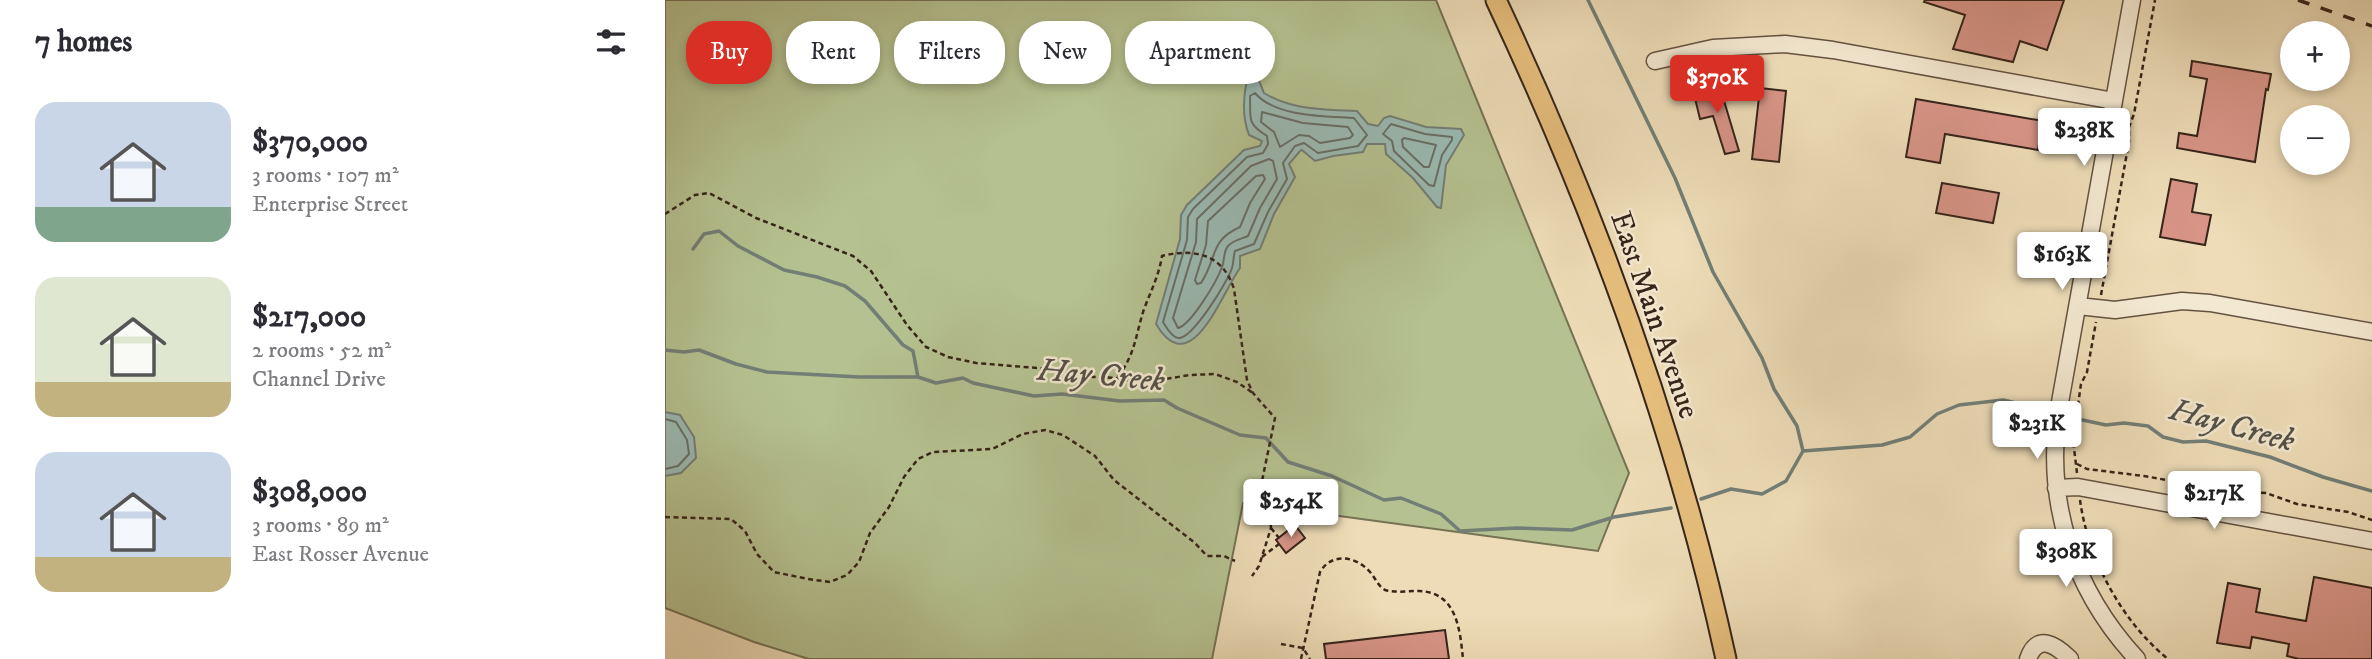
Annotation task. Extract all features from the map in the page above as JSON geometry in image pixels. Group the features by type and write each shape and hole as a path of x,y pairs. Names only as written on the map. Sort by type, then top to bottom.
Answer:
{"main road":[{"name":"East Main Avenue","path":"1496,0 1590,222 1637,350 1681,485 1712,594 1726,659"}],"street":[{"path":"2132,0 2059,408 2056,488 2063,527 2084,585 2105,621 2137,659"},
{"path":"1655,61 1713,48 1785,44 2114,100"},
{"path":"2078,306 2098,310 2182,301 2210,303 2372,332"},
{"path":"2056,488 2078,486 2372,541"},
{"path":"2028,659 2036,644 2042,643 2057,647 2070,659"}],"path":[{"path":"2155,0 2134,114 2129,127 2129,142 2087,372 2081,384 2073,456 2077,464 2087,469 2144,475 2223,490 2266,493 2303,505 2348,512 2372,520"},
{"path":"665,214 695,195 709,194 756,218 853,256 871,271 907,325 926,347 948,357 976,363 1049,369 1077,376 1129,381 1215,374 1237,382 1253,393 1275,418 1262,481 1269,502 1271,528 1262,557 1252,576"},
{"path":"1118,378 1135,348 1162,256 1192,251 1211,257 1226,272 1234,289 1247,380 1253,393"},
{"path":"665,517 731,519 745,531 757,554 774,572 830,582 847,575 859,562 870,533 918,458 933,452 992,449 1023,434 1045,430 1063,435 1095,456 1114,480 1195,543 1207,556 1224,556 1235,561"},
{"path":"2081,510 2091,545 2111,587 2139,630 2168,659"},
{"path":"1271,528 1279,538"},
{"path":"1262,557 1279,544"},
{"path":"1301,659 1320,572 1329,562 1341,558 1349,558 1363,566 1385,590 1427,592 1448,604 1457,617 1463,659"},
{"path":"1281,644 1303,648 1310,659"}],"green space":[{"path":"665,0 1436,0 1629,473 1598,551 1243,503 1212,659 809,659 754,642 665,608"}],"water":[{"path":"1246,84 1260,84 1264,93 1275,99 1309,108 1357,111 1368,124 1378,126 1384,118 1390,116 1426,127 1461,129 1464,135 1446,165 1441,208 1386,154 1385,144 1367,144 1363,152 1315,161 1300,151 1289,164 1295,177 1274,214 1260,249 1240,256 1240,268 1204,328 1193,339 1181,344 1169,340 1156,324 1180,239 1181,215 1187,205 1244,150 1260,146 1262,141 1249,135 1246,127 1244,96"},
{"path":"665,412 680,415 694,437 696,458 681,473 665,476"}],"building":[{"path":"2064,0 2047,50 2020,41 2013,62 1953,49 1965,15 1924,2"},
{"path":"2192,61 2271,74 2268,90 2266,89 2255,162 2177,148 2179,133 2197,136 2207,79 2190,76"},
{"path":"1719,84 1739,151 1725,154 1713,116 1700,119 1693,90"},
{"path":"1760,88 1786,91 1779,162 1752,159"},
{"path":"1916,99 2043,121 2038,150 1945,134 1940,163 1906,157"},
{"path":"2171,179 2197,184 2192,212 2211,215 2205,245 2160,237"},
{"path":"1942,183 1999,193 1993,223 1936,213"},
{"path":"1295,525 1305,538 1286,553 1276,540"},
{"path":"2314,577 2372,588 2372,659 2299,659 2287,656 2289,644 2252,637 2250,648 2217,643 2228,583 2260,589 2256,612 2306,621"},
{"path":"1445,630 1449,659 1326,659 1324,644"}],"waterway":[{"path":"1588,0 1675,178 1713,272 1762,358 1774,389 1797,426 1803,451"},
{"path":"693,249 704,234 719,231 738,246 784,270 845,286 865,301 903,345 913,351 918,377"},
{"name":"Hay Creek","path":"665,350 699,350 767,372 918,377 936,383 963,378 973,383 1034,396 1062,394 1120,401 1164,400 1240,435 1266,438 1288,462 1332,476 1384,500 1401,498 1441,514 1460,531 1517,528 1572,530 1614,517 1671,508"},
{"name":"Hay Creek","path":"1701,499 1731,489 1762,494 1786,481 1803,451 1882,445 1910,437 1937,414 1959,405 2003,400 2033,411"},
{"name":"Hay Creek","path":"2078,419 2106,425 2124,423 2148,426 2163,437 2183,442 2206,441 2270,457 2323,477 2372,491"}],"railway":[{"path":"2298,0 2372,26"}]}
